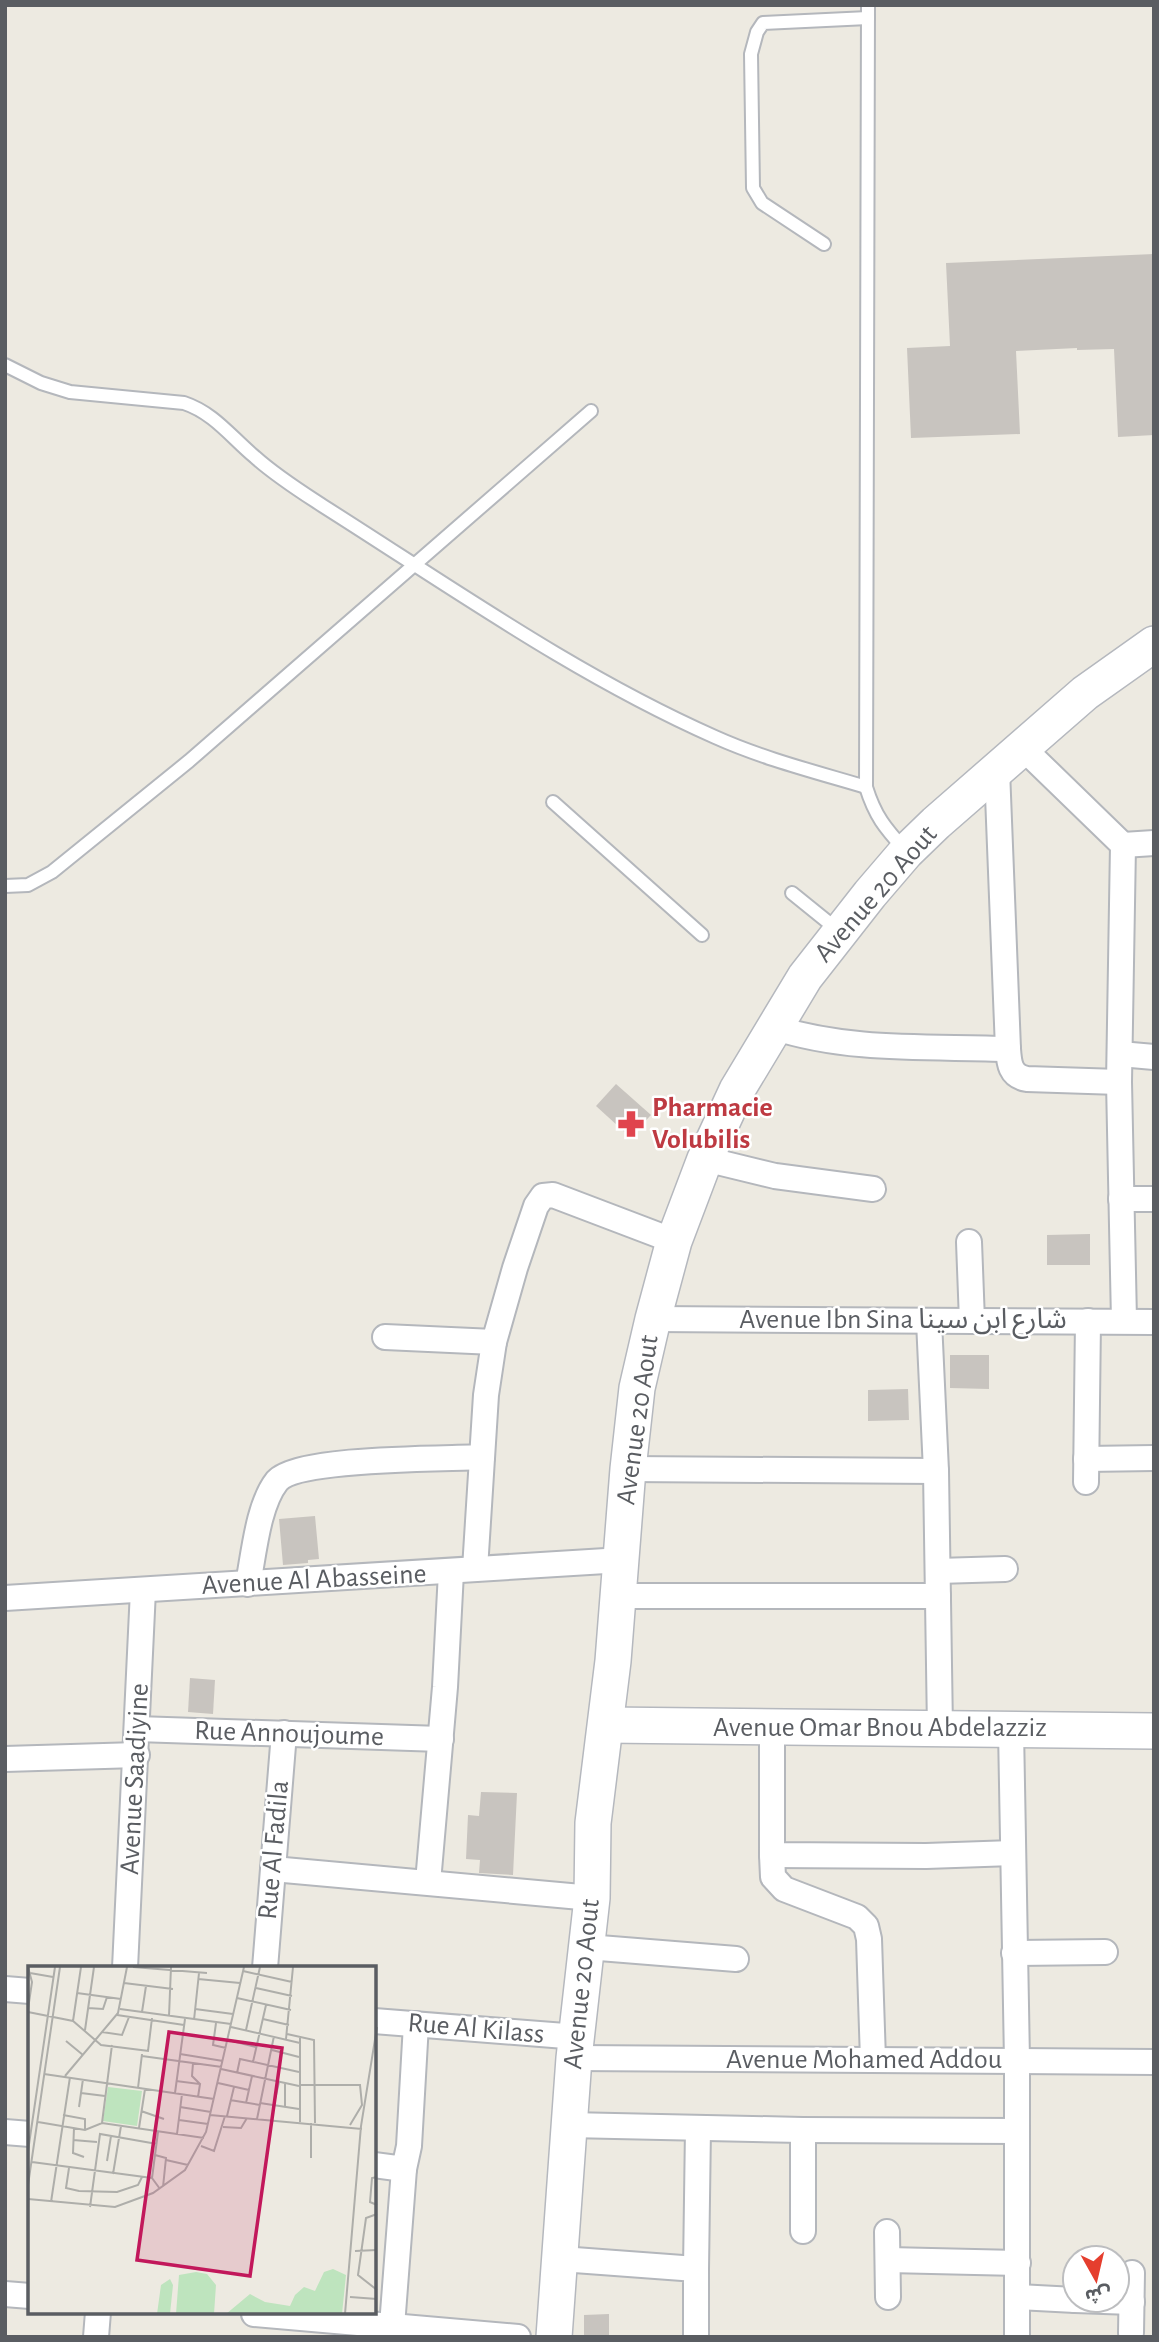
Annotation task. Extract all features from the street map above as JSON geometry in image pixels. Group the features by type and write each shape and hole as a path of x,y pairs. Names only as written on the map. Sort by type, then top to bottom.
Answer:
{"street":[{"name":"Avenue 20 Aout","path":"554,2337 569,2125 592,1898 593,1823 620,1596 628,1469 637,1388 674,1241 705,1159 737,1090 805,977 839,932 906,852 936,823 1085,693 1154,644"},
{"path":"1010,759 1078,799 1123,845 1119,1082 1124,1321"},
{"path":"1010,759 1008,1049 1013,1071 1020,1078 1048,1081 1119,1082"},
{"path":"1123,845 1154,843"},
{"path":"774,1027 804,1037 851,1044 1008,1049"},
{"path":"1120,1054 1154,1057"},
{"path":"705,1159 775,1176 873,1189"},
{"path":"475,1569 486,1395 494,1342 536,1206 543,1196 554,1195 674,1241"},
{"path":"1121,1199 1154,1199"},
{"path":"969,1242 972,1321"},
{"name":"Avenue Ibn Sina شارع ابن سينا","path":"653,1319 1154,1322"},
{"path":"929,1321 936,1471 940,1729"},
{"path":"1088,1321 1086,1470 1154,1458"},
{"path":"385,1338 494,1342"},
{"path":"248,1584 263,1511 272,1489 280,1478 290,1472 342,1463 482,1457"},
{"path":"628,1469 936,1471"},
{"name":"Avenue Al Abasseine","path":"5,1598 451,1572 622,1559"},
{"path":"938,1571 1005,1569"},
{"path":"428,1882 441,1739 451,1572"},
{"name":"Avenue Saadiyine","path":"125,1966 143,1590"},
{"path":"620,1596 938,1596"},
{"name":"Avenue Omar Bnou Abdelazziz","path":"606,1725 1154,1731"},
{"path":"772,1728 773,1877 784,1889 857,1917 866,1926 869,1939 873,2060"},
{"name":"Rue Annoujoume","path":"137,1729 441,1739"},
{"path":"1011,1729 1017,2061 1017,2337"},
{"name":"Rue Al Fadila","path":"265,1966 284,1733"},
{"path":"5,1759 137,1755"},
{"path":"772,1855 926,1856 1013,1853"},
{"path":"273,1869 592,1898"},
{"path":"587,1947 736,1959"},
{"path":"1014,1953 1105,1952"},
{"path":"5,1989 28,1991"},
{"name":"Rue Al Kilass","path":"376,2021 416,2024 576,2048"},
{"path":"392,2326 404,2169 409,2146 416,2024"},
{"name":"Avenue Mohamed Addou","path":"576,2048 873,2060 1154,2062"},
{"path":"569,2125 1017,2131"},
{"path":"696,2337 698,2128"},
{"path":"803,2130 803,2231"},
{"path":"5,2132 28,2134"},
{"path":"376,2165 404,2169"},
{"path":"887,2232 888,2297"},
{"path":"561,2259 696,2269"},
{"path":"888,2260 1018,2263"},
{"path":"1131,2333 1132,2273"},
{"path":"5,2294 28,2296"},
{"path":"1018,2297 1061,2299"},
{"path":"96,2337 98,2314"},
{"path":"254,2321 392,2326 518,2337"}],"lane":[{"path":"824,244 762,203 753,188 751,54 757,32 763,23 868,12 866,787 872,808 882,825 906,852"},
{"path":"5,365 41,383 70,392 184,403 196,407 215,419 254,457 292,486 533,640 670,716 718,738 774,759 866,787"},
{"path":"5,886 28,885 52,872 188,761 591,411"},
{"path":"553,802 702,935"},
{"path":"792,893 839,932"}],"building":[{"path":"1154,254 1154,435 1118,437 1114,349 1077,348 1016,351 1020,434 911,438 907,348 950,346 946,263"},
{"path":"616,1084 651,1115 630,1137 596,1106"},
{"path":"1090,1234 1090,1265 1047,1265 1047,1235"},
{"path":"950,1355 989,1355 989,1389 950,1388"},
{"path":"908,1389 909,1420 868,1421 868,1390"},
{"path":"315,1516 319,1559 308,1560 308,1563 283,1565 279,1519"},
{"path":"190,1678 215,1680 213,1714 188,1712"},
{"path":"481,1792 517,1793 513,1875 479,1873 480,1860 466,1859 468,1815 479,1816"},
{"path":"609,2314 609,2337 584,2337 584,2315"}],"place":[{"name":"Pharmacie Volubilis","path":"631,1124"}]}
